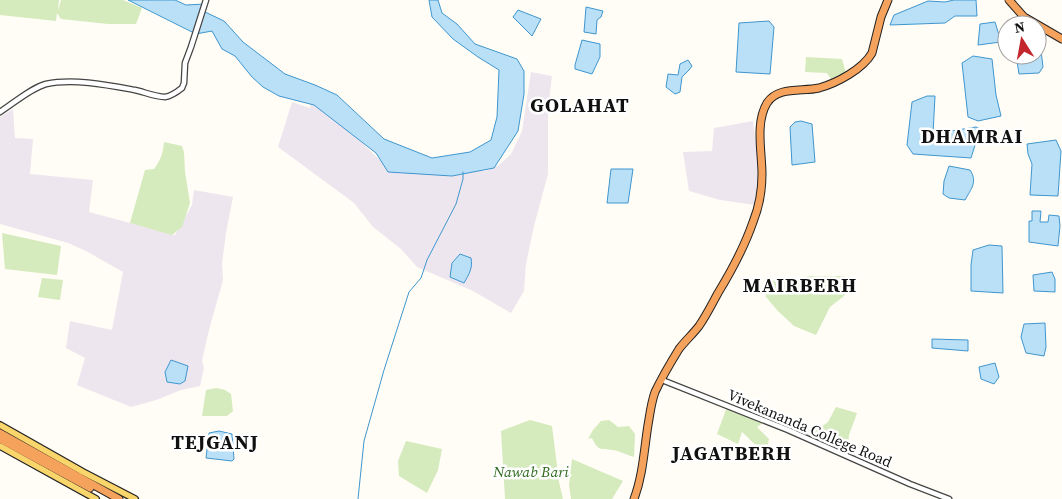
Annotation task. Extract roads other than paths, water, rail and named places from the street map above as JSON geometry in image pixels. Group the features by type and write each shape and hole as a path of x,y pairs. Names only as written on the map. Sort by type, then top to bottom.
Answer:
{"highway":[{"path":"634,499 641,479 644,446 652,402 680,349 710,308 750,232 760,195 762,174 761,128 762,116 766,105 778,94 820,88 860,68 872,53 881,17 888,0"},
{"path":"1009,0 1024,17 1062,39"},
{"path":"0,433 119,499"},
{"path":"0,439 110,499"}],"main road":[{"path":"0,425 135,499"},
{"path":"0,446 96,499"}],"street":[{"path":"0,112 38,87 64,82 125,88 163,97 171,96 182,88 184,83 185,62 192,47 206,2"},
{"name":"Vivekananda College Road","path":"662,380 788,430 910,484 949,499"}],"water":[{"path":"128,0 175,0 186,5 205,4 203,11 224,21 243,42 285,74 337,95 384,139 432,158 470,152 491,140 497,117 499,70 453,39 432,17 429,0 438,0 442,13 457,24 475,44 517,59 524,71 524,94 518,131 494,168 452,176 388,172 376,153 314,105 279,96 263,87 235,56 222,49 212,31 196,34"},
{"path":"976,0 977,16 955,16 945,23 890,25 894,15 928,1 945,2"},
{"path":"586,7 603,11 601,17 597,20 596,34 584,32"},
{"path":"518,10 541,19 532,36 513,17"},
{"path":"769,21 774,27 770,74 736,72 739,23"},
{"path":"995,22 997,43 978,45 980,24"},
{"path":"582,40 600,44 600,57 592,74 575,69"},
{"path":"973,56 992,59 996,95 1001,116 978,121 968,117 962,63"},
{"path":"688,60 692,66 682,77 680,92 675,94 666,87 668,74 678,75 680,64"},
{"path":"1018,65 1043,65 1039,73 1019,74"},
{"path":"927,96 935,96 933,134 976,127 981,129 983,135 977,139 971,158 913,154 907,145 912,102"},
{"path":"801,121 812,124 815,162 792,165 790,127 795,122"},
{"path":"1056,140 1061,151 1058,196 1030,195 1032,164 1027,144"},
{"path":"949,166 970,170 972,174 974,182 965,200 949,198 943,194 944,181"},
{"path":"611,169 633,169 628,203 607,203"},
{"path":"1032,211 1041,211 1040,222 1048,222 1049,215 1059,216 1058,246 1029,242 1029,221 1032,221"},
{"path":"989,245 1002,246 1003,293 971,291 973,250"},
{"path":"460,254 471,258 471,268 464,283 450,277 452,263"},
{"path":"1052,272 1055,279 1055,292 1034,291 1033,275"},
{"path":"1045,323 1046,347 1044,356 1026,353 1021,337 1024,324"},
{"path":"932,339 968,340 968,351 932,348"},
{"path":"171,360 188,366 185,381 180,384 167,382 165,372"},
{"path":"995,363 999,377 994,384 981,379 979,367"},
{"path":"219,431 232,434 234,459 232,461 206,458 209,433"}],"waterway":[{"path":"358,499 364,441 409,292 421,278 427,260 456,204 463,172"}],"district":[{"name":"GOLAHAT","path":"580,105"},
{"name":"DHAMRAI","path":"972,136"},
{"name":"MAIRBERH","path":"800,285"},
{"name":"TEJGANJ","path":"215,442"},
{"name":"JAGATBERH","path":"732,453"}],"park label":[{"name":"Nawab Bari","path":"531,471"}]}
